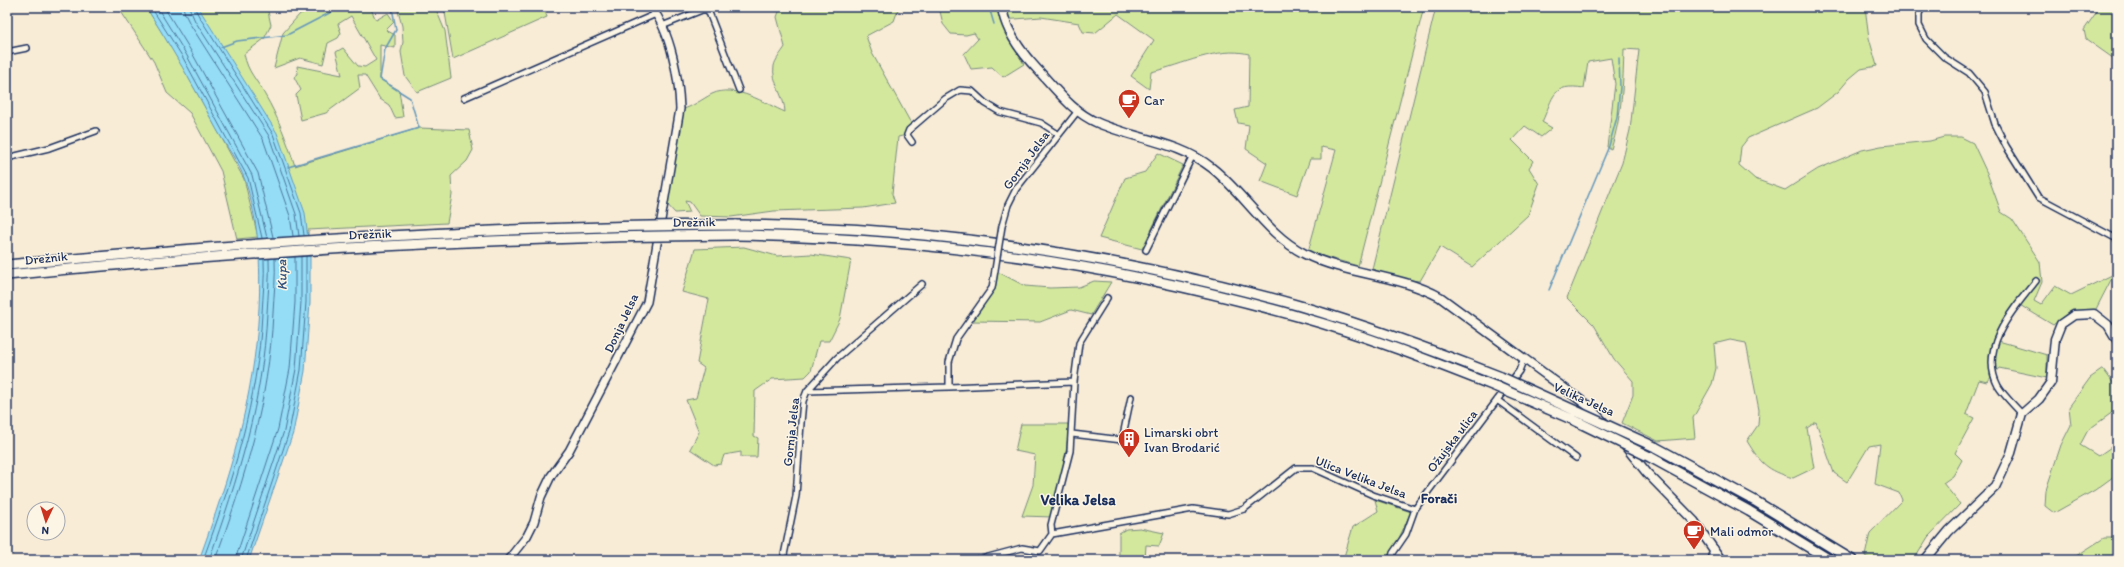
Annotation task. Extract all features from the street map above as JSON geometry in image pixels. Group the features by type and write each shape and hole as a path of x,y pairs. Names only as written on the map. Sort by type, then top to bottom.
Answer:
{"highway":[{"name":"Drežnik","path":"7,265 163,251 342,238 534,229 735,225 823,227 934,235 1033,247 1106,259 1224,286 1302,307 1402,339 1501,376"},
{"name":"Drežnik","path":"7,275 166,261 351,248 539,239 735,235 847,238 1019,255 1123,273 1298,316 1399,349 1497,387"},
{"name":"Velika Jelsa","path":"1501,376 1655,447 1755,501 1852,560"},
{"name":"Velika Jelsa","path":"1497,387 1574,420 1650,457 1749,511 1830,560"}],"main road":[{"name":"Donja Jelsa","path":"508,560 527,536 534,522 541,497 551,476 569,451 647,302 680,113 676,69 662,26 651,7"},
{"path":"1002,7 1016,44 1077,112 1097,123 1193,155 1213,168 1278,234 1296,250 1318,259 1429,291 1451,304 1587,405 1618,437 1647,473 1694,521 1721,560"},
{"path":"1925,560 1949,531 1995,486 2011,453 2022,414 2039,399 2051,382 2055,340 2061,324 2074,315 2094,314 2108,325 2117,340"},
{"path":"1711,560 1714,549"}],"street":[{"path":"1922,7 1919,14 1919,26 1926,38 1944,57 1969,73 1985,92 1995,124 2006,146 2038,197 2117,239"},
{"path":"662,26 702,10 708,10 738,90"},
{"path":"464,98 656,14"},
{"path":"7,52 27,48"},
{"path":"912,142 907,135 909,130 945,99 960,90 972,91 1000,112 1040,123 1058,134"},
{"name":"Gornja Jelsa","path":"949,387 949,362 956,339 992,288 1002,226 1008,205 1016,189 1058,134 1077,112"},
{"path":"7,158 49,148 96,131"},
{"path":"1146,250 1193,155"},
{"path":"2022,414 1998,386 1992,365 1992,350 2004,325 2036,281"},
{"name":"Gornja Jelsa","path":"783,560 796,496 803,401 807,391 836,358 922,284"},
{"path":"977,560 1022,548 1040,551 1052,534 1051,525 1070,451 1074,382 1079,343 1107,298"},
{"name":"Ožujska ulica","path":"1391,560 1393,553 1406,534 1415,509 1519,371 1524,358"},
{"path":"807,391 1074,382"},
{"path":"1072,434 1122,440 1131,397"},
{"path":"1497,400 1576,458"},
{"name":"Ulica Velika Jelsa","path":"1052,534 1194,509 1228,514 1244,508 1296,468 1313,468 1373,496 1415,509"}],"green space":[{"path":"118,7 146,7 178,58 244,179 258,237 237,239 221,171 190,113 167,93 154,62"},
{"path":"198,7 238,7 238,10 241,7 267,7 271,25 264,39 244,54 250,71 270,103 295,166 419,128 469,130 473,150 467,161 451,176 452,195 447,223 308,230 308,237"},
{"path":"319,7 370,7 376,20 388,13 394,22 386,30 395,35 395,48 380,45 380,79 399,90 403,117 395,118 389,105 380,99 365,75 358,75 360,88 326,113 301,120 296,95 301,90 294,77 298,74 297,66 342,75 336,52 343,48 358,66 365,67 376,60 351,16 338,24 341,33 338,38 328,43 323,64 300,58 274,68 283,33 300,14"},
{"path":"397,7 435,7 445,31 451,78 417,92 405,76 401,52 403,42 402,26"},
{"path":"444,7 545,11 547,17 453,59"},
{"path":"779,7 899,7 894,21 866,36 872,53 913,127 907,135 898,137 892,194 895,203 863,208 774,211 731,217 700,216 690,202 685,201 690,212 675,213 666,203 682,109 685,109 712,94 721,91 730,91 750,96 785,112 783,101 774,78 774,66 785,47 777,17 780,9"},
{"path":"939,7 1424,7 1358,266 1308,252 1336,150 1321,147 1321,159 1310,159 1297,195 1260,181 1267,163 1246,149 1249,125 1238,123 1235,110 1248,107 1249,54 1225,52 1212,54 1151,72 1149,89 1131,76 1154,40 1118,14 1095,33 1083,32 1079,23 1041,17 1002,20 1009,40 1024,64 1003,77 992,67 971,69 964,54 978,39 974,33 966,35 951,34 943,24"},
{"path":"1436,7 1865,7 1869,38 1877,66 1861,69 1849,79 1838,92 1817,108 1748,138 1741,147 1739,165 1755,179 1785,190 1818,169 1862,150 1881,146 1930,141 1944,137 1961,137 1973,143 1987,173 2001,212 2012,219 2040,262 2042,282 2034,301 2041,305 2055,286 2071,295 2114,274 2095,311 2069,312 2053,325 2018,304 1995,340 2047,355 2047,378 1999,368 1987,382 1979,380 1966,414 1974,418 1955,453 1962,460 1953,476 1943,483 1960,504 1928,537 1914,560 1872,560 1865,556 1870,533 1902,500 1899,493 1875,484 1880,444 1869,446 1847,482 1834,473 1816,422 1807,428 1814,468 1793,478 1771,469 1756,455 1747,441 1758,425 1759,410 1746,343 1730,340 1714,344 1716,368 1712,384 1693,418 1695,438 1658,441 1622,423 1633,395 1633,381 1614,359 1594,325 1567,298 1622,163 1630,130 1639,50 1624,49 1620,112 1611,149 1607,147 1615,84 1611,58 1588,62 1584,88 1566,88 1556,93 1552,98 1542,122 1552,128 1541,137 1525,126 1512,140 1533,161 1529,168 1539,184 1528,215 1472,267 1440,247 1420,281 1401,279 1372,269"},
{"path":"2100,7 2117,7 2117,61 2086,39 2084,30"},
{"path":"1158,153 1183,165 1142,249 1099,238 1125,178 1145,172"},
{"path":"744,247 777,256 811,254 851,260 840,319 829,341 819,341 811,371 805,377 772,379 755,391 754,436 758,438 757,457 741,457 741,452 724,455 721,464 714,465 690,449 699,432 686,400 696,398 704,368 697,363 709,299 682,292 695,249"},
{"path":"998,272 1025,286 1050,288 1079,287 1094,281 1111,282 1091,315 1071,310 1040,322 971,321 995,288"},
{"path":"2103,369 2117,388 2117,409 2088,430 2080,445 2098,456 2117,443 2117,474 2095,490 2054,513 2045,506 2046,490 2061,445 2071,425 2069,407 2090,378"},
{"path":"1021,424 1069,424 1066,453 1053,517 1022,516 1033,485 1035,455 1015,451"},
{"path":"1375,500 1411,512 1389,560 1343,560 1353,527 1378,511"},
{"path":"1140,528 1164,533 1159,546 1146,545 1145,560 1119,560 1119,533 1126,529"},
{"path":"2117,531 2117,560 2070,560 2104,538 2112,538"}],"water":[{"name":"Kupa","path":"146,7 198,7 277,133 305,213 310,257 310,302 305,371 293,433 249,560 199,560 221,497 239,437 252,375 260,292 256,228 250,196 239,167 183,68"}],"waterway":[{"path":"221,47 237,41 287,35 341,7"},
{"path":"288,167 419,128 410,98 380,79 385,49 396,30 392,7"},
{"path":"592,7 594,9 619,7"},
{"path":"989,7 994,24"},
{"path":"1549,290 1609,146 1617,117 1620,87 1619,58"}],"place":[{"name":"Car","path":"1129,120"},
{"name":"Limarski obrt Ivan Brodarić","path":"1129,458"},
{"name":"Mali odmor","path":"1694,550"}],"district":[{"name":"Forači","path":"1439,498"},
{"name":"Velika Jelsa","path":"1078,500"}]}
